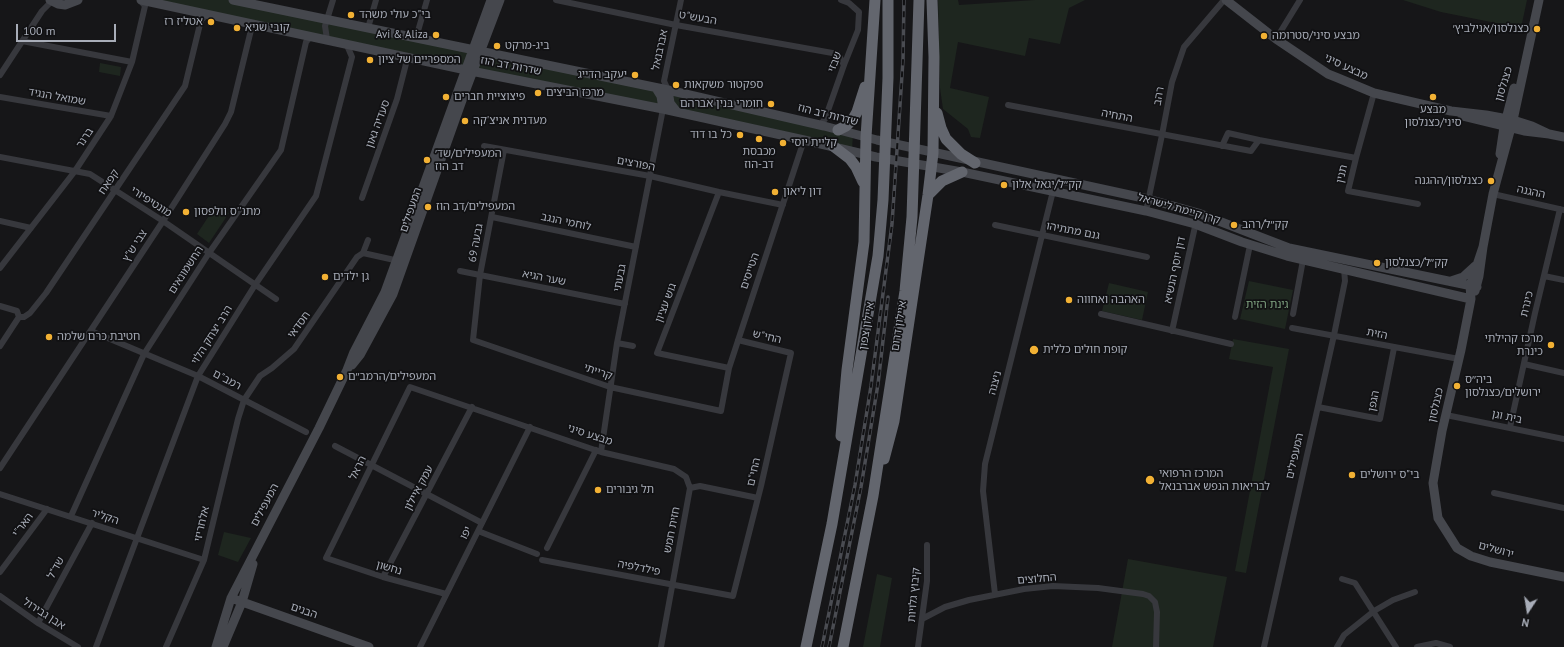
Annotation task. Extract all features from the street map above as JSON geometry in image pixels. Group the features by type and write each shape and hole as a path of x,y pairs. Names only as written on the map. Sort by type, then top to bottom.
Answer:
{"highway":[{"path":"832,524 848,370 864,242 865,154 875,0"},
{"name":"איילון צפון","path":"806,647 832,524 878,256 883,200 888,78 888,0"},
{"name":"איילון דרום","path":"843,647 873,496 909,257 915,137 919,0"},
{"path":"873,496 890,440 894,421 928,195 925,166 932,153 934,100 932,0"},
{"path":"828,125 846,126 856,112 870,71"},
{"path":"934,100 941,128 946,139 961,154 975,163"},
{"path":"833,146 850,159 856,167 865,189"},
{"path":"928,195 942,181 962,172"}],"street":[{"path":"0,75 42,11 51,1 65,5 78,0"},
{"name":"שדרות דב הוז","path":"141,0 246,21 450,66 663,109 833,146 876,157"},
{"name":"ברנר","path":"0,268 75,171 110,116 132,62 145,6 141,0"},
{"name":"שדרות דב הוז","path":"233,0 268,3 326,19 668,90 828,125 877,140 920,150"},
{"path":"327,39 325,26 326,19 333,0"},
{"path":"368,28 376,0"},
{"path":"416,38 427,0"},
{"path":"477,50 491,0"},
{"path":"477,50 500,0"},
{"name":"הבעש\"ט","path":"556,0 569,1 676,25 838,54 850,52"},
{"name":"אברבנאל","path":"668,90 664,81 681,0"},
{"name":"שבזי","path":"828,125 844,64 858,30 859,12 850,3 841,0"},
{"name":"מבצע סיני","path":"1225,0 1276,39 1328,74 1374,93 1451,111 1472,119 1509,123 1536,133 1564,137"},
{"name":"רהב","path":"1146,211 1172,82 1184,47 1225,0"},
{"name":"כצנלסון","path":"1438,518 1433,483 1446,415 1498,174 1501,140 1509,123 1539,0"},
{"path":"1276,39 1298,1"},
{"name":"קפאח","path":"0,346 20,317 24,317 30,313 46,293 116,191 184,86 201,20 208,14"},
{"name":"צבי ש\"ץ","path":"0,468 91,332 231,112 251,30 246,21"},
{"name":"החשמונאים","path":"71,516 144,354 209,253 281,150 306,42 311,36"},
{"path":"22,41 132,62"},
{"name":"הרב יצחק הלוי","path":"96,647 198,376 255,285 316,196 352,57 346,43"},
{"name":"המעפילים","path":"216,647 231,598 348,370 354,352 401,262 477,50"},
{"path":"838,54 844,64"},
{"name":"סעדיה גאון","path":"362,198 397,99 408,56"},
{"path":"450,66 458,74 459,90"},
{"name":"המעפילים","path":"401,262 459,90 470,70"},
{"name":"אברבנאל","path":"656,88 664,81"},
{"path":"656,88 661,96 663,109"},
{"path":"668,90 670,103 677,112"},
{"name":"תנין","path":"1374,93 1348,191 1418,204"},
{"name":"שמואל הנגיד","path":"0,97 110,116"},
{"name":"התחיה","path":"1008,105 1251,152 1259,140"},
{"name":"גבעתי","path":"547,548 599,451 663,109"},
{"path":"1222,146 1228,133 1356,158"},
{"name":"הטייסים","path":"721,411 729,368 804,140"},
{"name":"הפורצים","path":"484,146 650,176 783,205"},
{"name":"גבעה 69","path":"473,340 480,275 504,150"},
{"name":"קרן קיימת לישראל","path":"920,150 1148,199 1198,213 1289,248 1473,286"},
{"name":"קרן קיימת לישראל","path":"876,157 1054,190 1146,211 1195,224 1250,245 1303,260 1470,299"},
{"name":"מונטיפיורי","path":"0,158 90,174 163,221 276,299"},
{"name":"ניצנה","path":"994,594 983,491 985,464 1056,180"},
{"name":"גוש עציון","path":"719,192 657,353 729,368"},
{"name":"ההגנה","path":"1493,194 1562,209"},
{"name":"כינרת","path":"1510,427 1544,276 1562,209"},
{"name":"דון יוסף הנשיא","path":"1172,331 1198,213"},
{"name":"לוחמי הנגב","path":"492,217 636,247"},
{"path":"0,222 31,228"},
{"name":"גנם מתתיהו","path":"995,225 1147,257"},
{"name":"חסדאי","path":"244,400 260,376 294,349 357,257 362,253 368,240"},
{"path":"1235,317 1250,245"},
{"name":"כצנלסון","path":"1473,286 1476,265 1483,247"},
{"path":"362,253 401,262"},
{"path":"1293,314 1303,260"},
{"path":"1451,281 1463,277 1476,265"},
{"name":"המעפילים","path":"1264,647 1334,335 1345,281 1344,269"},
{"name":"שער הגיא","path":"460,271 626,304"},
{"path":"1544,276 1564,280"},
{"path":"0,306 17,311 20,317"},
{"path":"1101,314 1231,344"},
{"name":"הזית","path":"1292,328 1458,359"},
{"name":"רמב\"ם","path":"91,332 198,376 306,432"},
{"name":"קרייתי","path":"473,340 610,387 721,411"},
{"name":"החי\"ש","path":"738,340 791,353"},
{"path":"618,343 632,346"},
{"name":"הגפן","path":"1318,407 1380,419 1394,348"},
{"name":"החי\"ם","path":"733,596 758,498 791,353"},
{"path":"1524,364 1564,373"},
{"name":"מבצע סיני","path":"410,387 599,451 674,469 686,477 690,488"},
{"name":"הראל","path":"326,558 410,387"},
{"name":"אלחריזי","path":"166,647 204,560 238,419 244,400"},
{"name":"עמק איילון","path":"383,577 472,407"},
{"name":"בית וגן","path":"1446,415 1564,439"},
{"name":"יפו","path":"420,647 530,427"},
{"path":"335,446 482,523"},
{"path":"690,488 700,486 758,498"},
{"name":"חזית חמש","path":"660,647 690,488"},
{"path":"1494,493 1564,508"},
{"name":"הקליר","path":"0,494 204,560"},
{"name":"האר\"י","path":"0,572 47,509"},
{"name":"ירושלים","path":"1438,518 1457,548 1472,556 1490,562 1564,577"},
{"name":"שד\"ל","path":"38,623 92,523"},
{"path":"478,531 537,554"},
{"name":"המעפילים","path":"223,647 242,602 259,544"},
{"name":"קיבוץ גלויות","path":"918,647 927,581 927,545"},
{"name":"נחשון","path":"326,558 383,577 446,594"},
{"name":"פילדלפיה","path":"542,560 733,596"},
{"path":"1342,579 1355,583 1374,610 1396,647"},
{"name":"החלוצים","path":"922,619 945,607 994,594 1053,586 1098,588 1143,594 1149,596 1155,602 1157,612 1156,647"},
{"path":"1337,647 1344,635 1374,610 1393,600 1415,592"},
{"name":"אבן גבירול","path":"0,596 38,623 78,647"},
{"name":"הבנים","path":"231,598 369,647"},
{"path":"1417,647 1436,644 1450,647"}],"green space":[{"path":"141,0 233,0 474,49 466,70"},
{"path":"938,0 958,0 959,5 1035,0 1085,0 1069,8 1060,44 1029,38 1025,56 958,42 950,88 989,97 980,138 971,137 968,129 943,109 940,88"},
{"path":"1403,0 1527,0 1521,28 1441,12"},
{"path":"481,51 656,88 663,109 473,71"},
{"path":"100,63 121,67 120,76 99,72"},
{"path":"675,92 853,133 852,151 677,112 670,103"},
{"path":"216,205 229,213 209,243 197,234"},
{"name":"גינת הזית","path":"1249,281 1293,290 1285,329 1240,319"},
{"path":"1109,283 1148,292 1142,320 1102,311"},
{"path":"1233,339 1289,349 1246,573 1235,571 1273,367 1229,359"},
{"path":"224,532 251,538 238,562 218,555"},
{"path":"1128,559 1227,577 1213,647 1112,647"},
{"path":"877,574 892,578 880,647 863,647"}],"railway":[{"path":"822,647 855,485 871,386 892,224 903,60 904,0"},
{"path":"829,647 861,487 878,384 888,297"}],"place":[{"name":"בי\"כ עולי משהד","path":"351,15"},
{"name":"אטליז רז","path":"211,22"},
{"name":"קובי שגיא","path":"237,28"},
{"name":"כצנלסון/אנילביץ׳","path":"1537,29"},
{"name":"Avi & Aliza","path":"436,35"},
{"name":"מבצע סיני/סטרומה","path":"1264,36"},
{"name":"ביג-מרקט","path":"497,46"},
{"name":"המספריים של ציון","path":"370,60"},
{"name":"יעקב הדייג","path":"635,75"},
{"name":"ספקטור משקאות","path":"676,85"},
{"name":"מרכז הביצים","path":"538,93"},
{"name":"פיצוציית חברים","path":"446,97"},
{"name":"מבצע סיני/כצנלסון","path":"1433,97"},
{"name":"חומרי בנין אברהם","path":"771,104"},
{"name":"מעדנית אניצ'קה","path":"465,121"},
{"name":"כל בו דוד","path":"740,135"},
{"name":"מכבסת דב-הוז","path":"759,139"},
{"name":"קליית יוסי","path":"783,143"},
{"name":"המעפילים/שד׳ דב הוז","path":"427,160"},
{"name":"כצנלסון/ההגנה","path":"1491,181"},
{"name":"קק״ל/יגאל אלון","path":"1004,185"},
{"name":"דון ליאון","path":"775,192"},
{"name":"המעפילים/דב הוז","path":"428,207"},
{"name":"מתנ''ס וולפסון","path":"186,212"},
{"name":"קק״ל/רהב","path":"1234,225"},
{"name":"קק״ל/כצנלסון","path":"1377,263"},
{"name":"גן ילדים","path":"325,277"},
{"name":"האהבה ואחווה","path":"1069,300"},
{"name":"חטיבת כרם שלמה","path":"49,337"},
{"name":"מרכז קהילתי כינרת","path":"1551,345"},
{"name":"קופת חולים כללית","path":"1034,350"},
{"name":"המעפילים/הרמב״ם","path":"340,377"},
{"name":"ביה״ס ירושלים/כצנלסון","path":"1457,386"},
{"name":"בי\"ס ירושלים","path":"1352,475"},
{"name":"המרכז הרפואי לבריאות הנפש אברבנאל","path":"1150,480"},
{"name":"תל גיבורים","path":"598,490"}]}
